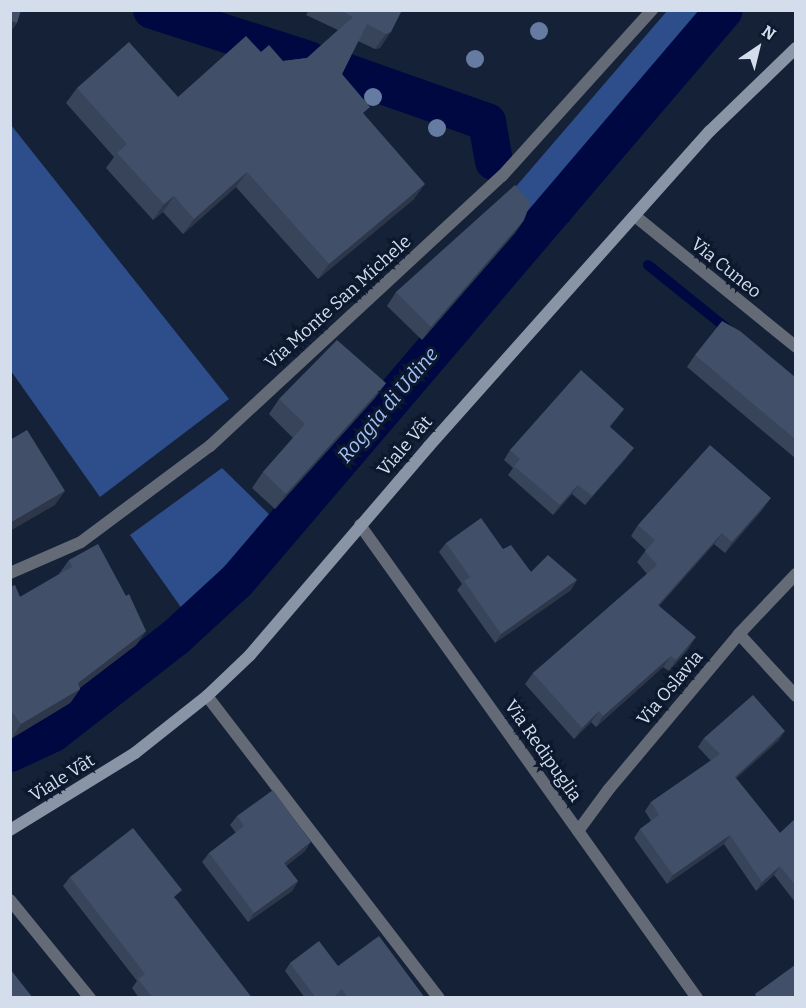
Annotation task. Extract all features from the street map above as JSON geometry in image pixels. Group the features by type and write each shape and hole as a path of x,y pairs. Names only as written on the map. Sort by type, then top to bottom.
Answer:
{"main road":[{"name":"Viale Vât","path":"10,830 135,753 207,696 258,646 360,525 710,131 795,48"}],"street":[{"name":"Via Monte San Michele","path":"10,573 81,542 210,446 502,176 652,10"},
{"name":"Via Cuneo","path":"635,216 795,347"},
{"name":"Via Redipuglia","path":"360,525 696,998"},
{"name":"Via Oslavia","path":"578,831 609,789 739,634 795,574"},
{"path":"739,634 795,696"},
{"path":"207,696 439,998"},
{"path":"10,900 90,998"}],"shaded area":[{"path":"667,11 714,11 526,220 506,198"},
{"path":"11,125 229,399 100,497 11,371"},
{"path":"222,468 276,521 185,613 130,535"}],"building":[{"path":"10,10 21,10 17,23 10,21"},
{"path":"340,10 402,10 391,32 386,34 367,24 342,74 370,107 363,113 425,184 329,264 247,172 194,219 174,196 164,204 117,153 127,144 77,88 129,42 178,97 246,36 261,52 269,45 283,61 307,58 353,17"},
{"path":"515,185 531,202 524,220 431,327 396,292"},
{"path":"722,321 740,331 795,377 795,439 695,355"},
{"path":"337,340 386,383 286,494 263,472 305,424 279,399"},
{"path":"581,370 624,409 609,426 634,448 592,496 578,485 560,505 514,466 520,459 510,450"},
{"path":"27,430 65,491 10,523 10,440"},
{"path":"710,445 771,498 732,542 722,533 658,605 696,637 676,660 671,656 603,716 599,711 582,728 533,673 657,565 645,551 655,540 638,525"},
{"path":"481,518 503,549 511,545 531,572 548,555 577,580 501,634 464,581 470,577 446,543"},
{"path":"98,544 126,596 129,594 146,631 78,683 80,689 21,724 10,709 10,587 15,585 20,597 72,567 69,560"},
{"path":"753,695 785,731 735,777 780,833 795,819 795,885 780,866 762,882 730,835 673,875 640,829 659,815 651,802 720,754 704,738"},
{"path":"273,790 311,842 284,863 298,881 254,913 209,853 244,826 237,816"},
{"path":"133,828 182,890 174,897 252,998 153,998 138,979 145,974 70,877"},
{"path":"379,936 425,998 348,998 342,989 333,998 316,998 290,963 319,941 338,966"},
{"path":"795,965 795,998 757,998 755,994"},
{"path":"10,969 33,998 10,998"}],"waterway":[{"path":"152,10 309,60"},
{"name":"Roggia di Udine","path":"10,753 53,733 176,637 237,581 724,10"},
{"path":"342,71 487,122 494,161"},
{"path":"554,212 566,218"},
{"path":"648,265 730,331"}]}
